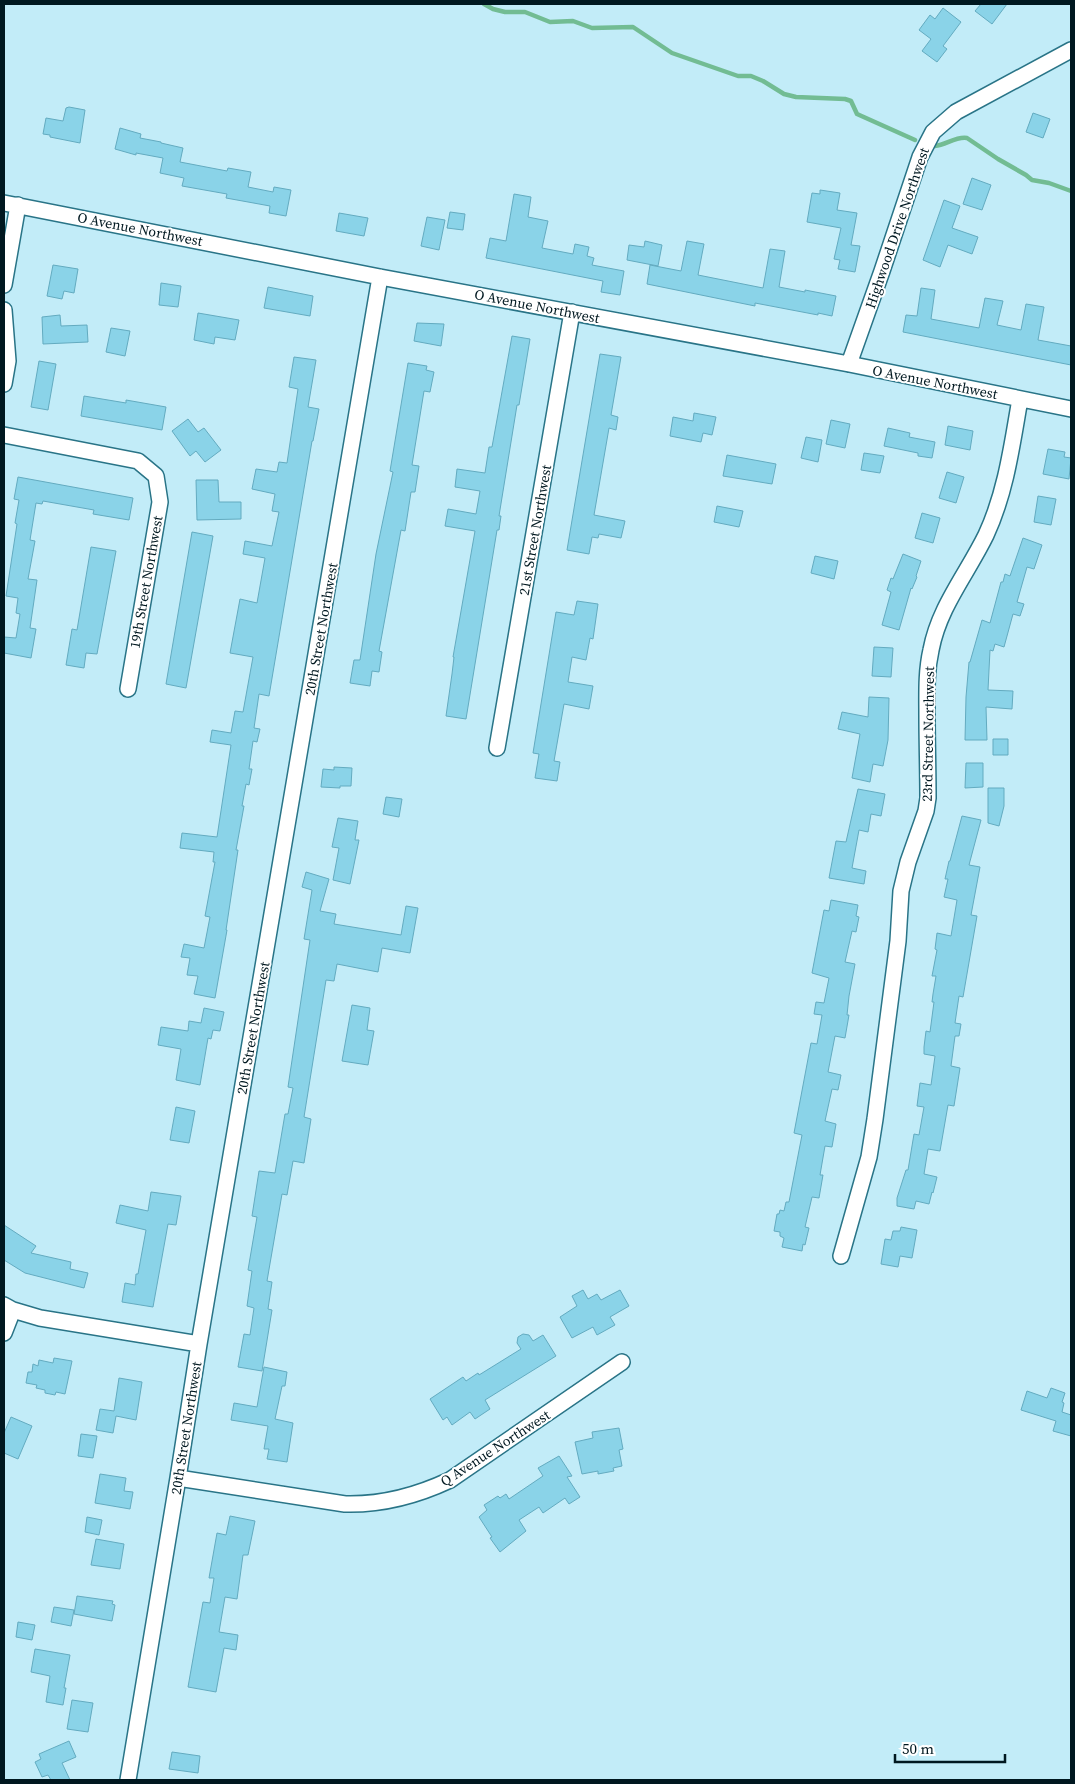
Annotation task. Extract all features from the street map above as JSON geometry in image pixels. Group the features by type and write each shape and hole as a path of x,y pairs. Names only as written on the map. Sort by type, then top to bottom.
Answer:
{"street":[{"name":"Highwood Drive Northwest","path":"849,364 920,157 933,132 956,112 1071,50"},
{"name":"O Avenue Northwest","path":"11,204 380,277 849,364 1071,409"},
{"path":"4,285 11,204"},
{"name":"20th Street Northwest","path":"128,1780 199,1344 380,277"},
{"path":"4,310 8,361 4,384"},
{"name":"21st Street Northwest","path":"498,748 572,312"},
{"name":"23rd Street Northwest","path":"840,1256 869,1157 898,941 901,891 908,862 926,811 928,798 928,676 930,651 945,605 985,536 997,510 1020,399"},
{"name":"19th Street Northwest","path":"4,435 138,461 156,476 160,502 128,689"},
{"path":"4,1333 8,1307 40,1318 199,1344"},
{"name":"Q Avenue Northwest","path":"178,1478 345,1504 364,1505 406,1498 450,1480 622,1362"}],"building":[{"path":"981,4 1007,4 992,24 975,11"},
{"path":"943,8 961,22 943,46 947,49 937,62 922,51 931,39 919,30 930,15 935,19"},
{"path":"66,108 85,110 80,143 43,134 46,118 63,121"},
{"path":"1033,113 1050,119 1043,138 1026,132"},
{"path":"120,128 141,134 140,138 183,148 180,162 227,171 228,168 251,172 248,187 273,192 274,187 291,190 286,216 269,213 270,206 226,198 227,194 182,186 184,178 160,173 163,158 136,153 136,155 115,149"},
{"path":"972,178 991,185 982,210 963,204"},
{"path":"820,190 840,193 837,210 857,213 851,245 860,246 855,272 838,269 840,260 834,259 841,228 807,222 812,193 820,194"},
{"path":"514,194 531,197 528,217 548,221 542,248 573,254 575,244 589,247 587,256 594,258 592,265 624,271 620,295 601,292 603,281 486,258 490,238 506,241"},
{"path":"944,200 960,206 952,228 978,237 972,254 948,245 940,267 923,260"},
{"path":"450,212 465,214 463,230 447,228"},
{"path":"339,213 368,218 364,236 336,231"},
{"path":"427,217 445,220 439,250 421,246"},
{"path":"645,241 662,245 658,266 627,260 629,245 644,247"},
{"path":"687,241 704,244 698,275 763,288 770,249 785,251 779,287 836,296 832,316 755,303 755,306 647,284 650,265 681,271"},
{"path":"53,265 78,269 74,293 64,291 62,299 47,296"},
{"path":"161,283 181,286 178,307 159,305"},
{"path":"268,287 313,296 310,316 264,308"},
{"path":"921,288 935,290 931,319 979,328 985,298 1003,301 997,325 1021,330 1026,304 1044,307 1038,340 1071,346 1071,365 903,332 906,315 917,316"},
{"path":"198,313 239,320 235,340 215,337 214,344 194,340"},
{"path":"60,315 61,326 87,325 88,342 43,344 42,317"},
{"path":"417,323 444,324 441,346 414,341"},
{"path":"111,328 130,331 125,356 106,352"},
{"path":"512,336 530,339 519,405 517,405 499,516 501,516 499,530 497,530 466,719 446,716 453,657 475,531 445,526 448,509 476,514 480,491 455,487 457,469 485,473 489,447 492,447"},
{"path":"600,354 621,357 611,415 618,417 616,430 609,428 594,515 625,521 621,538 599,534 598,538 592,537 589,554 567,550"},
{"path":"294,357 316,360 308,407 319,409 269,696 259,694 254,728 260,729 257,742 253,741 249,769 252,769 249,785 246,784 242,806 244,806 236,850 238,850 227,930 215,998 194,994 198,976 187,975 190,958 181,957 184,944 204,948 210,917 205,916 215,862 213,862 214,852 180,848 182,833 217,837 231,745 210,742 212,730 231,733 235,711 243,712 253,657 230,653 240,599 257,603 265,558 243,554 245,541 272,546 279,512 272,511 275,494 252,489 256,469 277,472 279,462 287,463 298,389 289,387"},
{"path":"39,361 56,364 48,410 31,407"},
{"path":"408,363 427,366 426,370 434,372 430,392 424,391 412,465 419,466 415,492 411,492 405,531 401,530 379,651 382,652 379,672 372,671 370,686 350,683 354,660 360,660 376,554 393,472 390,471"},
{"path":"84,396 126,403 126,400 166,407 162,430 81,416"},
{"path":"694,413 716,417 712,435 703,433 701,442 670,436 673,417 693,421"},
{"path":"188,419 198,432 204,428 221,450 205,462 196,451 190,456 172,431"},
{"path":"831,420 850,424 845,448 826,444"},
{"path":"948,426 973,431 970,450 945,445"},
{"path":"888,428 910,433 909,437 935,442 932,458 884,446"},
{"path":"806,437 822,440 818,462 801,458"},
{"path":"1048,449 1065,452 1064,457 1071,458 1069,479 1043,474"},
{"path":"864,453 884,456 880,473 861,470"},
{"path":"727,455 776,464 772,484 723,476"},
{"path":"947,472 964,477 956,503 939,498"},
{"path":"18,477 133,498 129,520 93,514 94,510 43,501 42,504 36,503 30,540 35,541 28,579 37,580 30,628 36,629 31,658 4,653 4,637 16,638 20,614 16,613 18,598 6,596 17,524 15,523 19,500 14,499"},
{"path":"196,480 218,480 219,502 241,502 241,519 197,520"},
{"path":"1038,496 1056,499 1051,525 1034,522"},
{"path":"717,506 743,511 739,527 714,522"},
{"path":"922,513 940,518 933,543 915,538"},
{"path":"192,532 213,536 186,688 166,684"},
{"path":"1023,538 1042,545 1034,569 1027,567 1017,602 1024,604 1020,616 1013,614 1004,647 995,644 993,651 990,650 988,690 1013,691 1012,709 986,707 987,740 965,740 969,662 982,620 990,623 1001,582 1003,582 1005,574 1010,576"},
{"path":"91,547 116,551 97,654 86,653 84,668 66,665 72,629 77,630"},
{"path":"903,554 921,561 899,630 882,625 891,592 887,590"},
{"path":"815,556 838,561 834,579 811,573"},
{"path":"577,601 598,604 593,639 590,638 586,660 572,657 568,682 593,686 589,709 564,704 554,761 560,762 557,781 535,778 539,754 533,753 556,612 574,615"},
{"path":"874,647 893,648 891,677 872,676"},
{"path":"869,697 889,698 888,740 883,766 873,764 870,782 852,778 860,734 838,729 842,712 868,717"},
{"path":"993,739 1008,739 1008,755 993,755"},
{"path":"966,763 983,763 983,787 965,788"},
{"path":"334,767 352,768 351,786 340,786 340,788 321,787 323,769 334,770"},
{"path":"988,788 1004,788 1004,806 999,826 988,823"},
{"path":"858,789 885,794 881,816 871,814 868,832 859,830 852,868 866,871 864,884 829,878 836,841 846,842"},
{"path":"386,797 402,799 399,817 383,814"},
{"path":"962,816 981,820 969,865 980,867 971,915 977,916 963,997 959,996 955,1023 961,1024 959,1036 955,1036 951,1066 960,1068 954,1106 948,1105 940,1151 928,1149 924,1174 937,1177 933,1193 929,1204 916,1201 914,1209 897,1206 897,1198 906,1170 908,1170 914,1134 919,1135 924,1107 917,1106 920,1083 931,1085 935,1056 924,1054 924,1047 926,1031 930,1032 934,1002 932,1002 936,976 932,976 937,950 935,949 937,933 951,936 957,900 944,897 948,879 945,879"},
{"path":"338,818 358,821 355,840 359,840 350,884 333,880 339,848 332,847"},
{"path":"306,872 329,879 320,911 336,914 334,924 401,935 406,906 418,908 410,953 382,948 378,972 337,964 334,981 326,980 304,1117 311,1119 304,1163 293,1161 287,1195 282,1194 267,1281 272,1282 268,1309 272,1310 262,1371 238,1367 244,1334 250,1335 254,1308 247,1306 252,1271 248,1270 257,1217 252,1216 259,1171 275,1173 285,1114 288,1114 293,1088 288,1087 310,940 304,939 312,890 302,887"},
{"path":"831,900 858,905 856,916 859,917 856,932 852,931 845,962 855,964 849,996 847,1015 849,1015 845,1038 835,1036 828,1072 841,1075 838,1090 832,1089 825,1121 836,1124 832,1147 825,1146 820,1175 823,1175 819,1198 812,1197 805,1227 809,1228 802,1251 782,1247 784,1238 780,1236 780,1232 774,1231 777,1214 779,1214 780,1210 784,1211 786,1202 789,1202 802,1135 794,1133 811,1043 817,1044 822,1015 814,1014 816,1002 824,1003 829,978 812,973 824,910 829,911"},
{"path":"352,1005 370,1008 367,1030 374,1031 368,1065 342,1061"},
{"path":"204,1008 224,1012 220,1031 213,1030 211,1039 208,1038 200,1085 176,1080 181,1049 158,1045 161,1027 188,1031 189,1021 201,1023"},
{"path":"176,1107 195,1111 189,1143 170,1140"},
{"path":"151,1192 181,1196 176,1225 168,1224 153,1307 122,1302 125,1283 135,1285 146,1230 116,1223 120,1205 148,1211"},
{"path":"4,1225 36,1246 31,1253 71,1262 70,1269 88,1273 84,1288 25,1273 4,1260"},
{"path":"901,1227 917,1230 912,1258 900,1256 898,1267 881,1264 885,1239 891,1240 893,1231 900,1231"},
{"path":"583,1290 588,1299 597,1294 601,1300 620,1290 629,1306 610,1317 615,1325 597,1335 593,1327 572,1338 560,1317 577,1306 572,1296"},
{"path":"523,1334 529,1335 533,1341 543,1335 556,1356 485,1400 490,1409 475,1419 470,1412 452,1425 447,1417 443,1420 430,1399 463,1377 466,1381 478,1373 479,1375 521,1349 517,1343 518,1337"},
{"path":"54,1358 72,1361 65,1394 56,1392 55,1395 45,1393 45,1390 36,1388 37,1385 26,1383 28,1372 32,1372 33,1364 38,1366 39,1360 53,1363"},
{"path":"264,1367 287,1372 285,1386 282,1386 275,1419 293,1423 287,1462 267,1459 269,1449 264,1449 268,1426 231,1420 234,1403 257,1407"},
{"path":"119,1378 142,1382 136,1420 116,1416 113,1433 96,1430 100,1409 114,1411"},
{"path":"1051,1388 1065,1393 1062,1402 1064,1403 1062,1412 1071,1415 1071,1436 1053,1431 1056,1421 1021,1410 1027,1391 1047,1398"},
{"path":"11,1417 32,1426 18,1459 4,1453 4,1433"},
{"path":"619,1428 623,1449 619,1450 622,1466 613,1468 614,1471 582,1474 575,1442 593,1438 592,1432"},
{"path":"81,1434 97,1436 93,1458 78,1456"},
{"path":"559,1456 572,1476 567,1477 580,1497 569,1504 565,1498 543,1513 539,1507 519,1520 526,1531 500,1552 479,1517 487,1510 484,1505 498,1496 500,1498 506,1494 509,1499 543,1476 538,1468"},
{"path":"100,1474 126,1478 124,1491 133,1492 130,1509 95,1503"},
{"path":"230,1516 255,1521 248,1555 243,1555 237,1599 225,1597 219,1632 238,1635 236,1650 224,1648 216,1692 188,1687 203,1602 210,1603 214,1578 209,1578 217,1533 226,1535"},
{"path":"87,1517 102,1520 99,1535 85,1532"},
{"path":"96,1539 124,1544 120,1569 91,1565"},
{"path":"77,1596 113,1601 112,1604 115,1605 112,1621 74,1614"},
{"path":"54,1607 74,1610 71,1626 51,1622"},
{"path":"18,1622 35,1625 32,1640 16,1637"},
{"path":"35,1649 70,1655 63,1705 46,1702 50,1676 31,1672"},
{"path":"72,1700 93,1703 88,1732 67,1729"},
{"path":"69,1741 76,1757 62,1763 70,1780 51,1780 48,1775 42,1777 35,1762 41,1759 39,1754"},
{"path":"172,1752 200,1756 198,1773 169,1769"}],"waterway":[{"path":"484,4 505,12 525,12 550,22 573,21 592,28 633,27 672,53 738,76 751,76 784,94 796,97 845,99 851,101 857,114 915,140"},
{"path":"935,146 959,138 967,138 1032,180 1049,183 1071,191"}]}
